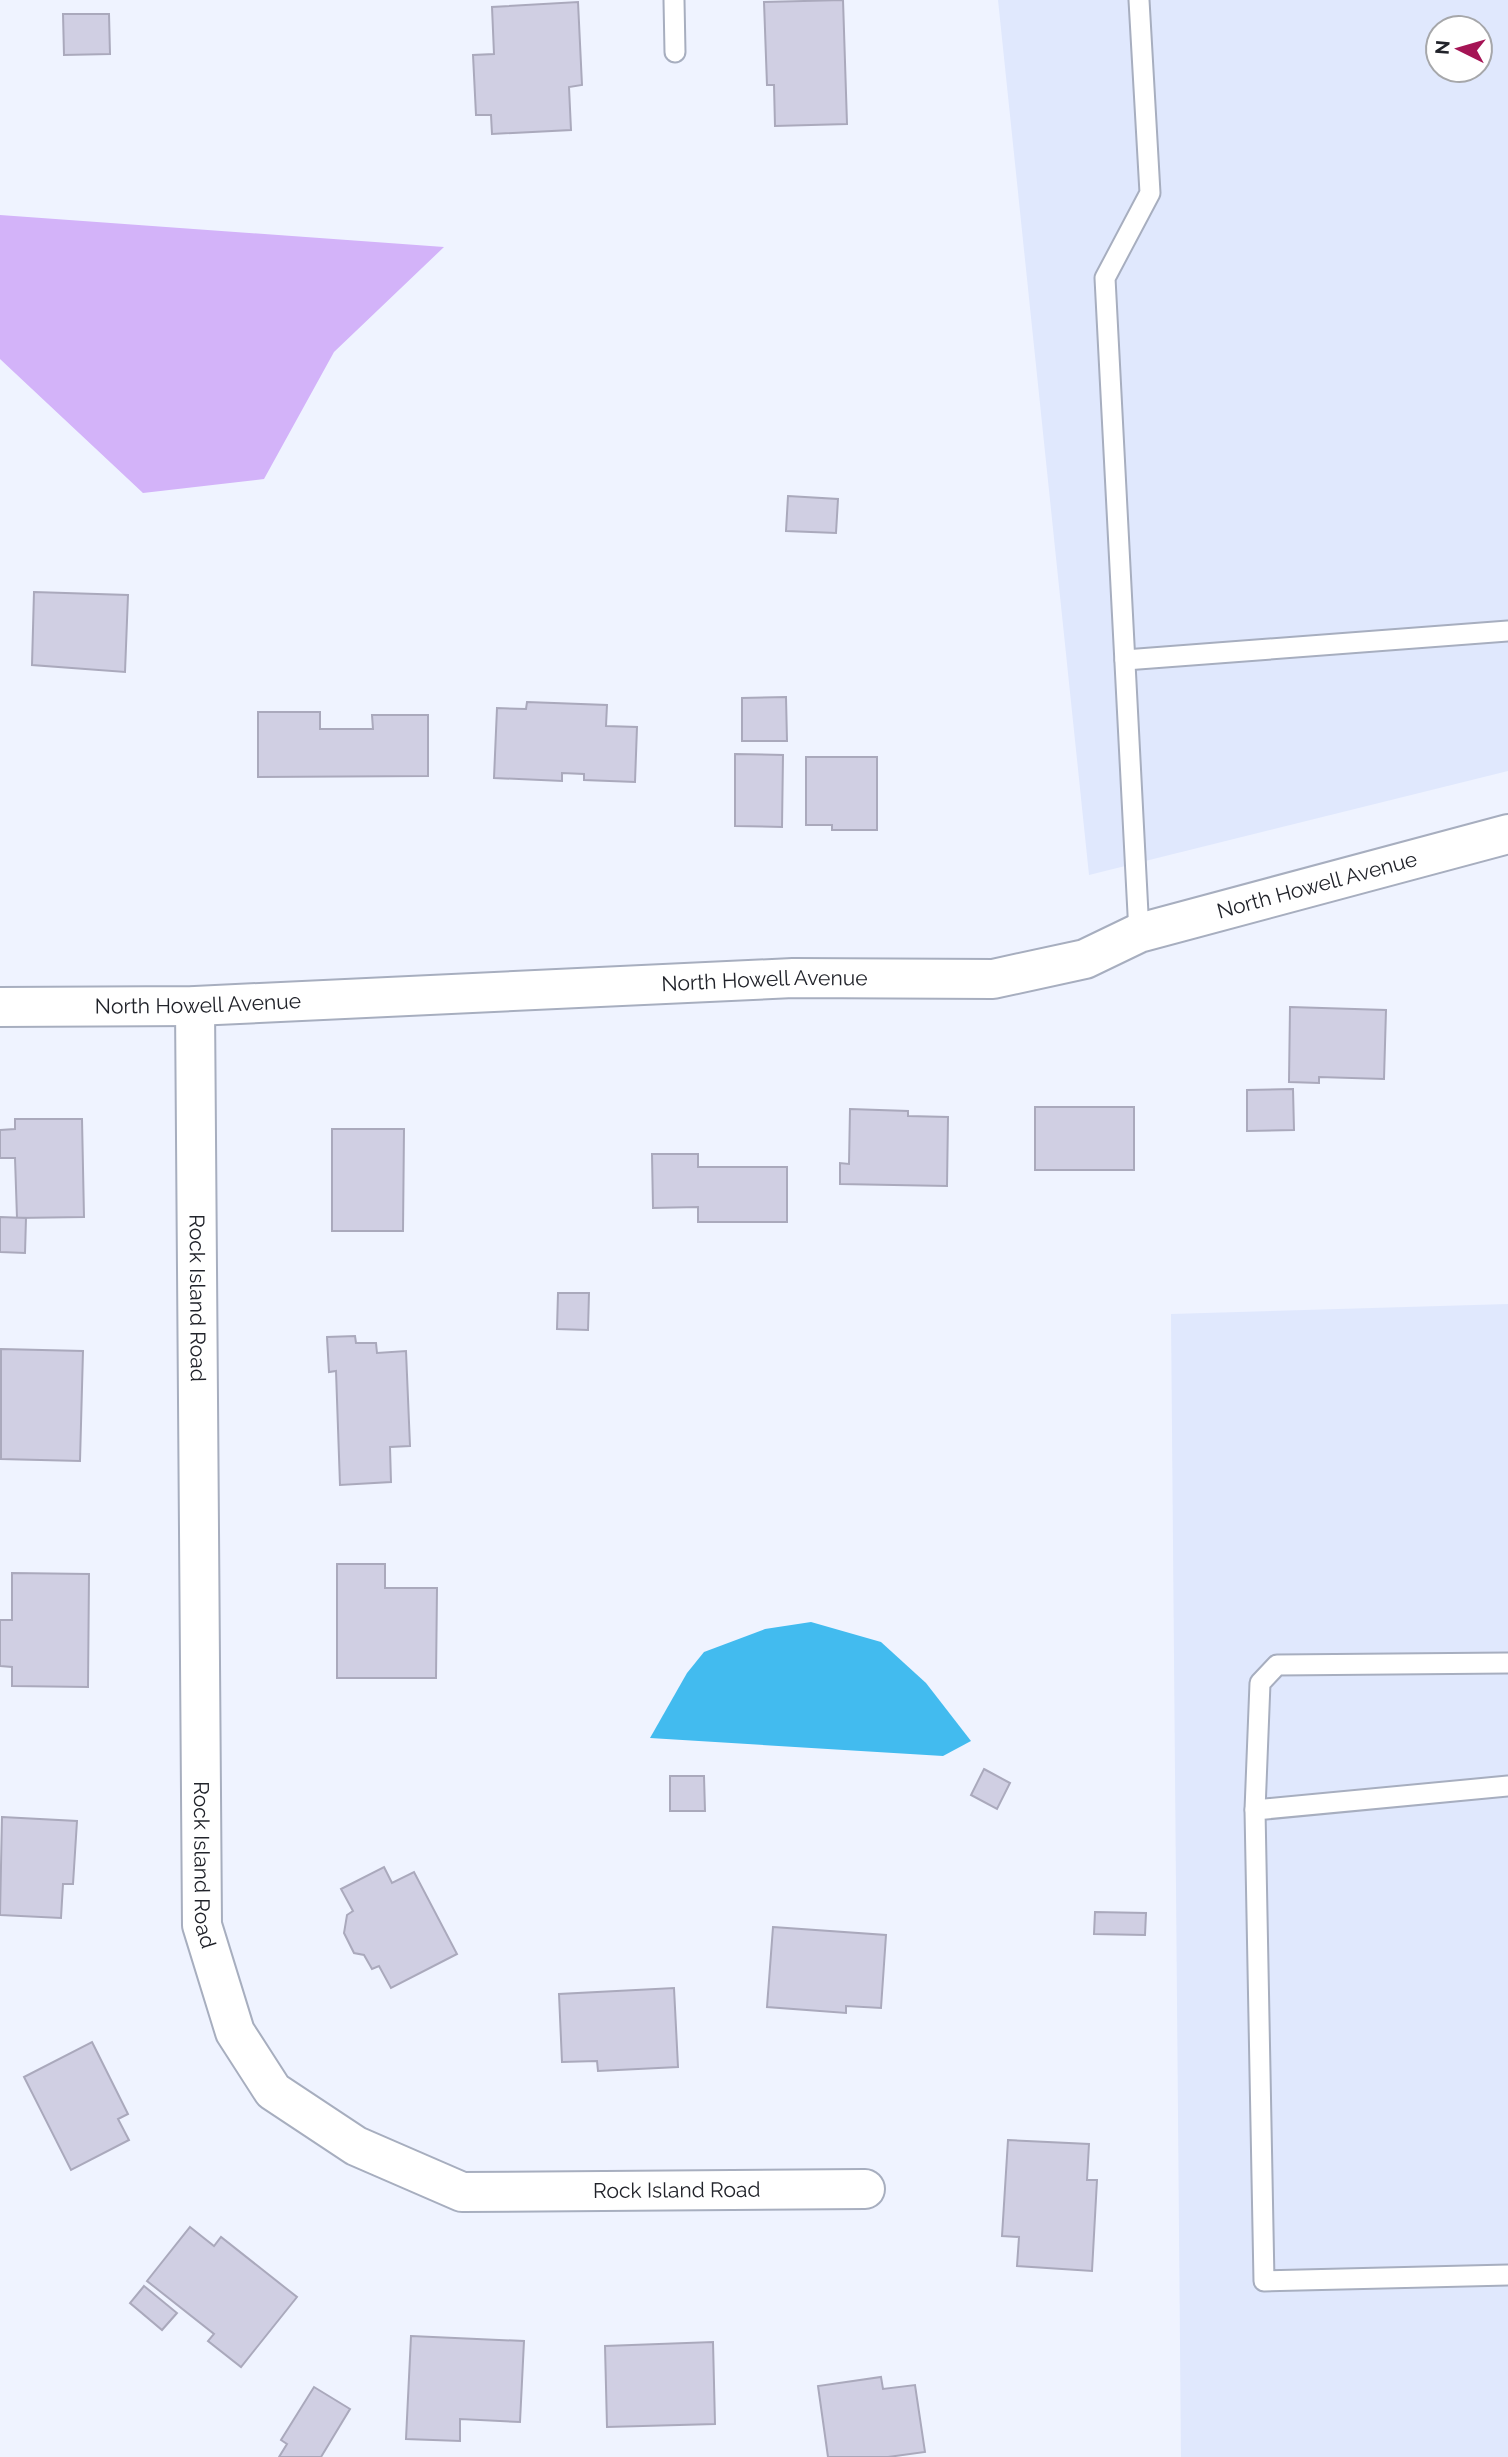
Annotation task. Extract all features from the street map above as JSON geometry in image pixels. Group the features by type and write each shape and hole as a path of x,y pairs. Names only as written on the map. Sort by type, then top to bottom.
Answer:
{"street":[{"name":"North Howell Avenue","path":"0,1007 195,1006 793,978 993,979 1084,959 1139,933 1508,834"},
{"name":"Rock Island Road","path":"195,1006 202,1925 235,2032 273,2091 356,2146 462,2192 865,2189"}],"lane":[{"path":"674,0 675,52"},
{"path":"1139,0 1150,193 1105,278 1139,933"},
{"path":"1125,660 1508,631"},
{"path":"1508,1663 1277,1665 1260,1683 1255,1810 1264,2281 1508,2275"},
{"path":"1255,1810 1508,1786"}],"shaded area":[{"path":"998,0 1508,0 1508,771 1089,875"},
{"path":"0,215 444,247 334,352 264,479 143,493 0,359"},
{"path":"1508,1304 1508,2457 1181,2457 1171,1314"}],"water":[{"path":"811,1622 881,1642 926,1683 971,1741 943,1756 650,1738 687,1673 704,1652 765,1629"}],"building":[{"path":"843,0 847,124 775,126 774,85 767,85 764,2"},
{"path":"578,2 582,85 569,87 571,130 492,134 491,115 476,115 473,55 494,54 492,7"},
{"path":"63,14 109,14 110,54 64,55"},
{"path":"788,496 838,499 836,533 786,531"},
{"path":"34,592 128,595 125,672 32,665"},
{"path":"786,697 787,741 742,741 742,698"},
{"path":"527,702 607,705 606,726 637,727 635,782 584,780 584,774 562,773 562,781 494,778 497,708 526,709"},
{"path":"258,712 320,712 320,729 373,729 372,715 428,715 428,776 258,777"},
{"path":"735,754 783,755 782,827 735,826"},
{"path":"806,757 877,757 877,830 832,830 832,825 806,825"},
{"path":"1290,1007 1386,1010 1384,1079 1319,1077 1319,1083 1289,1082"},
{"path":"1293,1089 1294,1130 1247,1131 1247,1090"},
{"path":"1035,1107 1134,1107 1134,1170 1035,1170"},
{"path":"850,1109 908,1111 908,1116 948,1117 947,1186 840,1184 840,1163 849,1164"},
{"path":"15,1119 82,1119 84,1217 17,1218 15,1158 0,1158 0,1130 15,1129"},
{"path":"332,1129 404,1129 403,1231 332,1231"},
{"path":"652,1154 698,1154 698,1167 787,1167 787,1222 698,1222 698,1207 653,1208"},
{"path":"0,1217 26,1218 25,1253 0,1252"},
{"path":"558,1293 589,1293 588,1330 557,1329"},
{"path":"355,1336 356,1343 376,1343 377,1353 406,1351 410,1446 390,1447 391,1482 340,1485 336,1371 329,1372 327,1337"},
{"path":"1,1349 83,1351 80,1461 1,1459"},
{"path":"337,1564 385,1564 385,1588 437,1588 436,1678 337,1678"},
{"path":"12,1573 89,1574 88,1687 12,1686 12,1667 0,1666 0,1620 12,1620"},
{"path":"984,1769 1010,1783 997,1809 971,1795"},
{"path":"670,1776 704,1776 705,1811 670,1811"},
{"path":"2,1817 77,1821 73,1884 63,1884 61,1918 0,1915"},
{"path":"384,1867 392,1883 414,1872 457,1954 391,1988 379,1966 372,1969 364,1955 354,1953 344,1933 347,1915 353,1911 341,1889"},
{"path":"1095,1912 1146,1913 1145,1935 1094,1934"},
{"path":"773,1927 886,1935 881,2008 846,2006 846,2013 767,2007"},
{"path":"674,1988 678,2067 598,2071 597,2061 562,2062 559,1994"},
{"path":"92,2042 128,2114 118,2119 129,2140 71,2170 24,2077"},
{"path":"1008,2140 1089,2144 1087,2180 1097,2180 1092,2271 1017,2266 1019,2237 1002,2236"},
{"path":"190,2227 214,2246 221,2237 297,2297 241,2367 208,2341 214,2334 147,2281"},
{"path":"144,2286 177,2313 162,2330 130,2303"},
{"path":"411,2336 524,2341 520,2422 460,2419 460,2441 406,2439"},
{"path":"713,2342 715,2424 607,2427 605,2346"},
{"path":"881,2377 883,2389 915,2385 925,2452 888,2457 828,2457 818,2386"},
{"path":"314,2387 350,2409 321,2457 279,2457 287,2444 281,2440"}]}
